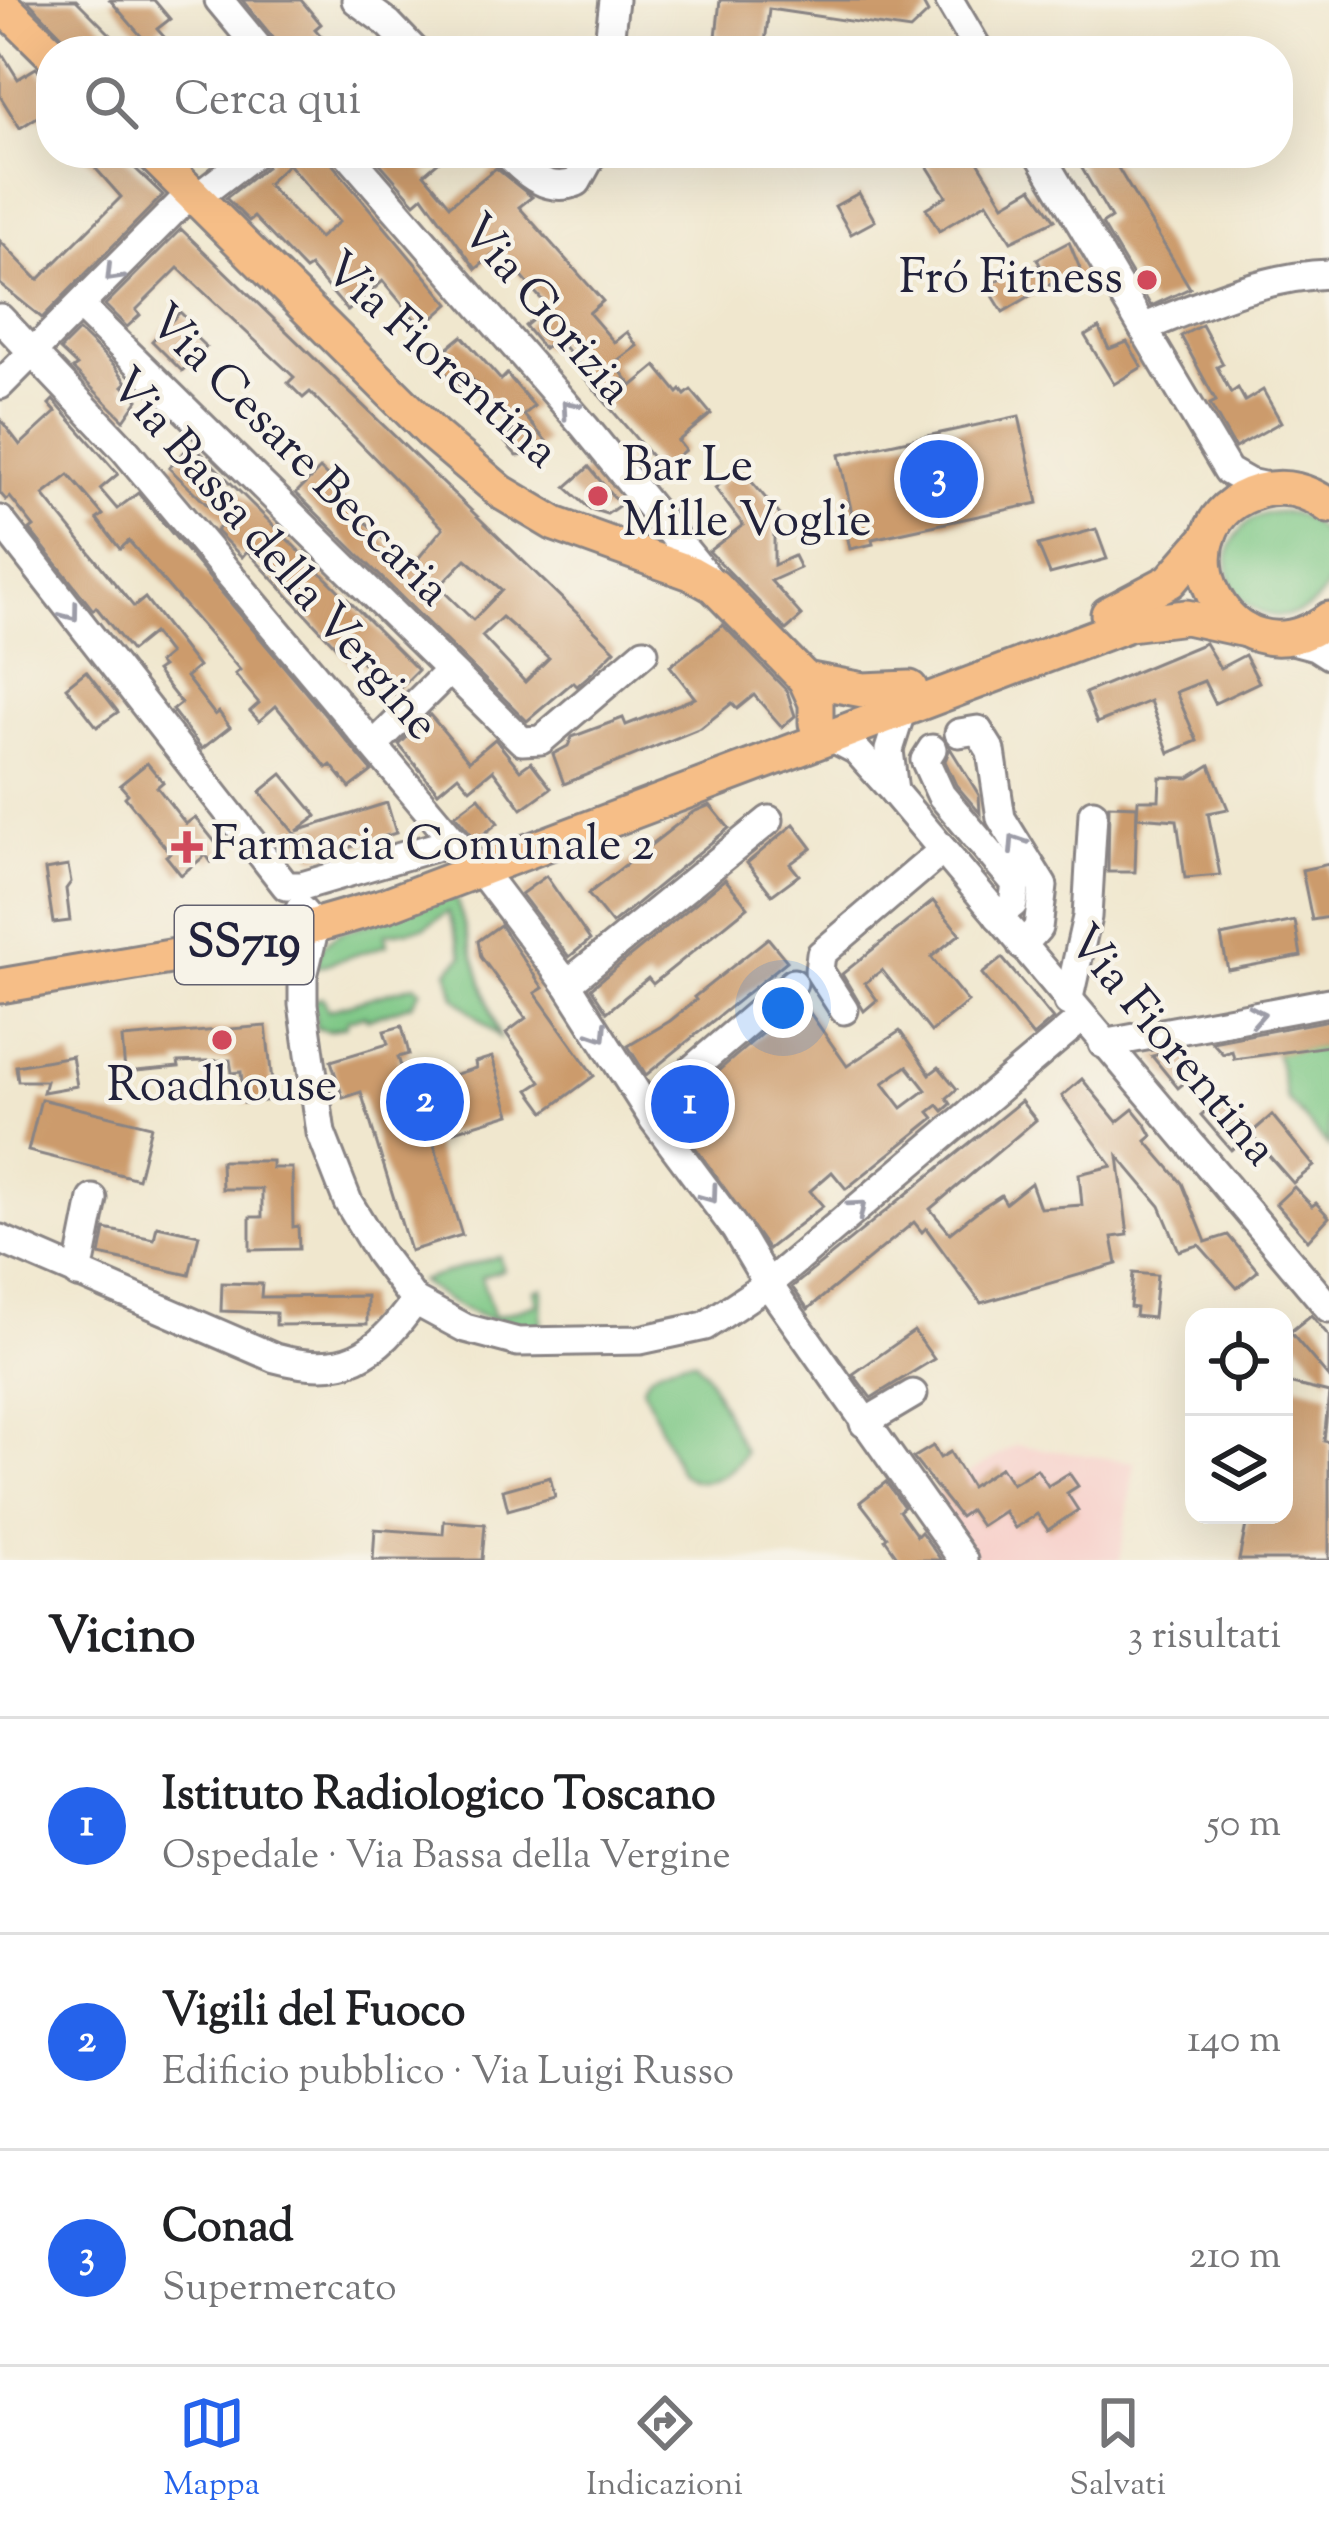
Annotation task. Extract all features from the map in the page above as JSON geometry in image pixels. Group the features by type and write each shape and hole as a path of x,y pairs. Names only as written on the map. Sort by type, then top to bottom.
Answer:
{"main road":[{"path":"0,3 36,38"},
{"name":"Via Fiorentina","path":"166,168 434,435 488,482 555,524 668,547 714,586 805,679"},
{"path":"1272,488 1300,491 1328,505"},
{"name":"SS719","path":"0,986 273,938 308,918 468,857 906,698 1132,604 1170,581 1240,499 1272,488"},
{"path":"1215,527 1204,564 1211,594 1227,616 1246,630"},
{"name":"SS719","path":"906,698 1129,624 1186,617 1286,638"},
{"path":"1286,638 1329,620"},
{"path":"805,679 906,698"},
{"path":"805,679 824,730"},
{"name":"SS719","path":"0,968 308,918"}],"street":[{"path":"219,0 249,36"},
{"path":"356,0 401,36"},
{"path":"610,36 614,0"},
{"path":"949,0 970,36"},
{"path":"0,386 194,195 233,168"},
{"name":"Via Gorizia","path":"359,168 668,547"},
{"path":"524,168 538,180 561,187 577,182 585,168"},
{"path":"1048,168 1228,471 1249,483 1272,488"},
{"path":"1143,328 1242,290 1289,277 1329,274"},
{"name":"Via Cesare Beccaria","path":"81,307 511,733 529,743 541,740 644,652"},
{"name":"Via Bassa della Vergine","path":"0,318 124,449 375,744 567,984 647,1108 963,1560"},
{"path":"1215,527 1227,495 1228,471"},
{"path":"0,520 286,886 468,857"},
{"path":"1286,638 1329,655"},
{"name":"Via Cesare Beccaria","path":"375,744 449,670"},
{"path":"894,791 890,742 906,698"},
{"name":"Via Fiorentina","path":"824,730 856,750 894,791 1329,1308"},
{"path":"958,734 978,730 989,745 1001,818 1043,886 1038,928 1022,946"},
{"path":"932,749 925,760 935,785 1016,884 1013,904 998,916"},
{"path":"308,918 305,1026 328,1156 366,1233 415,1301 465,1328 518,1342 640,1340 705,1326 732,1312 1075,1010 1093,813"},
{"path":"567,984 769,820"},
{"path":"844,1010 817,967 820,953 943,850"},
{"path":"273,938 303,976"},
{"path":"647,1108 793,983"},
{"path":"1103,1044 1329,1002"},
{"path":"78,1274 93,1198"},
{"path":"0,1239 275,1358 307,1365 333,1365 369,1353 389,1336 415,1301"},
{"path":"864,1423 913,1394"}],"shaded area":[{"path":"1016,1445 1135,1462 1120,1560 978,1560 930,1496"}],"green space":[{"path":"1280,512 1300,516 1317,527 1328,544 1328,584 1317,601 1300,612 1280,616 1260,612 1243,601 1232,584 1228,564 1232,544 1243,527 1260,516"},
{"path":"455,895 499,1037 455,997 448,971 463,956 448,912 425,927 385,934 387,945 314,968 323,945 339,933"},
{"path":"415,985 421,990 412,1004 368,1019 364,1015 348,1020 346,1026 328,1031 316,1028 313,1000 323,997 328,1010"},
{"path":"1327,1046 1329,1147 1287,1099 1276,1052"},
{"path":"499,1256 503,1270 481,1277 494,1317 537,1304 534,1290 542,1288 541,1328 476,1314 420,1281"},
{"path":"695,1360 744,1452 732,1469 704,1481 678,1469 643,1387 664,1366"}],"building":[{"path":"27,0 76,0 112,36 62,36"},
{"path":"110,0 154,0 170,19 157,29 163,36 141,36"},
{"path":"242,0 301,0 321,24 315,29 321,36 272,36"},
{"path":"720,0 921,0 928,13 910,30 769,9 766,36 716,36"},
{"path":"0,50 18,79 36,68 36,118 20,128 0,96"},
{"path":"95,168 135,168 163,195 42,318 0,284 0,241 38,280 121,197"},
{"path":"265,168 284,168 267,184 319,238 339,222 292,168 336,168 449,304 422,328 383,281 348,311 310,267 305,270 254,217 249,221 226,198"},
{"path":"384,168 431,168 424,174 450,205 496,168 532,197 519,207 603,301 589,313 614,342 627,332 637,346 614,363 632,386 656,366 678,393 691,390 711,414 678,441 685,450 662,469 577,369 580,366 557,338 544,349 525,326 548,307 499,250 476,269 423,196 415,203"},
{"path":"928,168 982,168 1004,204 1032,188 1055,220 1011,241 987,202 939,231 926,208 946,196"},
{"path":"1082,168 1118,168 1190,288 1151,306 1102,224 1111,218"},
{"path":"859,193 875,221 851,234 835,206"},
{"path":"181,229 615,650 577,686 573,682 527,721 296,493 320,469 336,485 331,489 412,566 443,528 310,392 303,398 288,383 294,377 178,268 136,310 140,315 127,327 105,305","holes":["466,559 502,590 473,620 439,587","502,617 549,658 525,682 482,636"]},
{"path":"1069,242 1083,276 1055,291 1050,284 1003,312 987,286 1040,265 1037,259"},
{"path":"180,312 190,322 185,327 206,347 182,371 152,341"},
{"path":"1202,325 1223,364 1217,367 1231,393 1238,388 1245,401 1263,390 1281,422 1235,448 1181,336"},
{"path":"1099,328 1109,349 1127,342 1142,367 1114,384 1085,336"},
{"path":"79,331 114,365 127,382 123,386 138,400 124,420 60,350"},
{"path":"462,336 501,380 507,374 534,406 524,415 546,441 529,455 517,456 503,440 515,430 470,377 458,388 434,359"},
{"path":"53,400 118,474 100,489 117,509 138,493 372,771 350,788 331,765 327,768 276,706 259,721 250,711 259,703 235,674 240,670 129,541 120,549 97,519 103,515 69,475 43,495 134,607 145,598 198,667 186,677 230,727 202,749 172,710 181,703 156,671 169,654 153,633 131,651 30,530 34,527 10,497 6,500 0,493 0,419 20,445 56,412 49,404"},
{"path":"1019,416 1038,503 872,539 873,544 850,549 846,529 855,527 839,455"},
{"path":"192,444 418,670 394,694 358,658 352,664 247,551 242,557 216,531 225,522 169,468"},
{"path":"589,467 620,505 607,514 590,509 566,487"},
{"path":"740,468 781,516 774,522 774,565 794,556 800,568 771,581 802,616 786,630 709,551 743,525 715,488"},
{"path":"1096,529 1107,559 1050,574 1038,545"},
{"path":"723,625 787,691 795,716 782,727 754,695 737,709 732,703 701,728 564,784 553,754 568,746 572,737 623,718 626,725 695,698 670,666"},
{"path":"1205,643 1220,668 1245,655 1259,682 1215,703 1204,681 1176,692 1197,741 1169,753 1150,701 1097,723 1085,693"},
{"path":"86,671 118,712 97,727 66,687"},
{"path":"430,715 469,761 495,739 520,770 531,762 551,788 522,809 493,770 470,789 458,775 438,792 399,745"},
{"path":"950,748 979,795 980,813 956,785 945,761"},
{"path":"147,763 163,782 157,787 186,824 195,817 223,852 211,862 206,855 181,875 166,856 170,853 125,797 128,794 120,785"},
{"path":"1210,765 1228,809 1208,813 1220,875 1185,878 1177,820 1137,817 1138,800 1159,800 1160,777 1189,778"},
{"path":"282,774 317,816 297,831 387,803 396,833 315,858 260,792"},
{"path":"479,797 498,823 476,840 455,815"},
{"path":"710,805 729,828 612,924 588,894 693,812"},
{"path":"1109,805 1137,806 1135,872 1108,872"},
{"path":"794,824 812,848 790,864 799,875 772,895 747,863"},
{"path":"1329,864 1329,917 1312,920 1302,870"},
{"path":"68,866 70,921 53,923 45,870"},
{"path":"546,876 590,940 569,957 521,894"},
{"path":"725,879 748,907 653,984 648,978 607,1012 591,988"},
{"path":"933,901 960,934 931,957 968,1002 931,1032 882,970 865,983 877,1000 864,1011 842,974"},
{"path":"1295,921 1301,956 1228,970 1221,936"},
{"path":"500,925 543,988 535,993 594,1076 545,1112 529,1090 541,1082 506,1033 526,1018 481,957 478,941"},
{"path":"768,938 787,961 646,1075 628,1046 670,1021"},
{"path":"1002,958 1053,1019 1033,1036 982,974"},
{"path":"801,1000 847,1066 900,1031 930,1074 939,1067 957,1089 947,1098 951,1104 943,1111 938,1105 929,1112 934,1118 846,1189 832,1172 810,1191 823,1206 768,1249 670,1112","holes":["907,1066 926,1090 902,1108 883,1083"]},
{"path":"1329,1020 1329,1046 1234,1059 1232,1051 1223,1054 1212,1042"},
{"path":"266,1026 274,1100 244,1103 241,1072 232,1073 230,1060 178,1062 179,1067 125,1072 122,1038"},
{"path":"402,1026 409,1054 398,1057 408,1089 476,1068 475,1062 492,1057 510,1114 432,1138 462,1235 410,1251 361,1092 343,1098 331,1061 388,1044 384,1031"},
{"path":"1182,1048 1200,1070 1178,1088 1152,1056"},
{"path":"72,1056 77,1086 43,1092 46,1081 18,1081 16,1066"},
{"path":"1082,1079 1117,1122 1133,1109 1146,1125 1152,1136 1146,1141 1182,1183 1206,1242 1228,1235 1258,1271 1237,1288 1199,1245 1179,1251 1160,1206 1118,1156 1128,1235 1112,1237 1117,1264 981,1303 926,1228 922,1232 914,1222 808,1309 792,1287 1021,1101 1036,1120 930,1209 950,1233 1001,1195 1006,1203 1031,1183 1040,1208 1082,1205 1079,1174 1112,1166 1062,1096"},
{"path":"41,1099 151,1126 138,1179 28,1151"},
{"path":"1220,1099 1250,1134 1231,1150 1201,1115"},
{"path":"1272,1115 1314,1166 1293,1183 1250,1134"},
{"path":"221,1161 272,1161 272,1168 292,1168 293,1227 298,1226 299,1249 250,1250 250,1217 262,1217 262,1189 222,1189"},
{"path":"1294,1187 1329,1217 1308,1240 1276,1204"},
{"path":"157,1226 199,1235 189,1275 100,1255 105,1229 154,1239"},
{"path":"1133,1273 1157,1275 1153,1318 1135,1316 1136,1308 1130,1307"},
{"path":"222,1283 262,1284 261,1297 367,1296 367,1324 276,1325 276,1313 221,1311"},
{"path":"1311,1315 1329,1336 1329,1378 1293,1336 1293,1330"},
{"path":"914,1331 934,1359 871,1398 853,1374"},
{"path":"1293,1384 1329,1393 1324,1441 1329,1442 1329,1560 1239,1560 1246,1524 1293,1524"},
{"path":"933,1446 940,1458 950,1452 971,1487 1001,1467 1012,1484 1037,1469 1048,1486 1069,1473 1078,1486 1067,1493 1078,1510 1048,1530 1037,1514 1015,1528 1004,1511 981,1526 970,1510 960,1517 913,1458"},
{"path":"550,1477 555,1497 508,1510 503,1490"},
{"path":"886,1482 904,1507 899,1511 941,1560 900,1560 885,1539 860,1502"},
{"path":"444,1521 485,1524 482,1560 373,1560 375,1529 443,1534"}],"place":[{"name":"Fró Fitness","path":"1147,280"},
{"name":"Conad","path":"939,479"},
{"name":"Bar Le Mille Voglie","path":"598,496"},
{"name":"Farmacia Comunale 2","path":"187,847"},
{"name":"Roadhouse","path":"222,1040"},
{"name":"Vigili del Fuoco","path":"425,1102"},
{"name":"Istituto Radiologico Toscano","path":"690,1104"}]}
